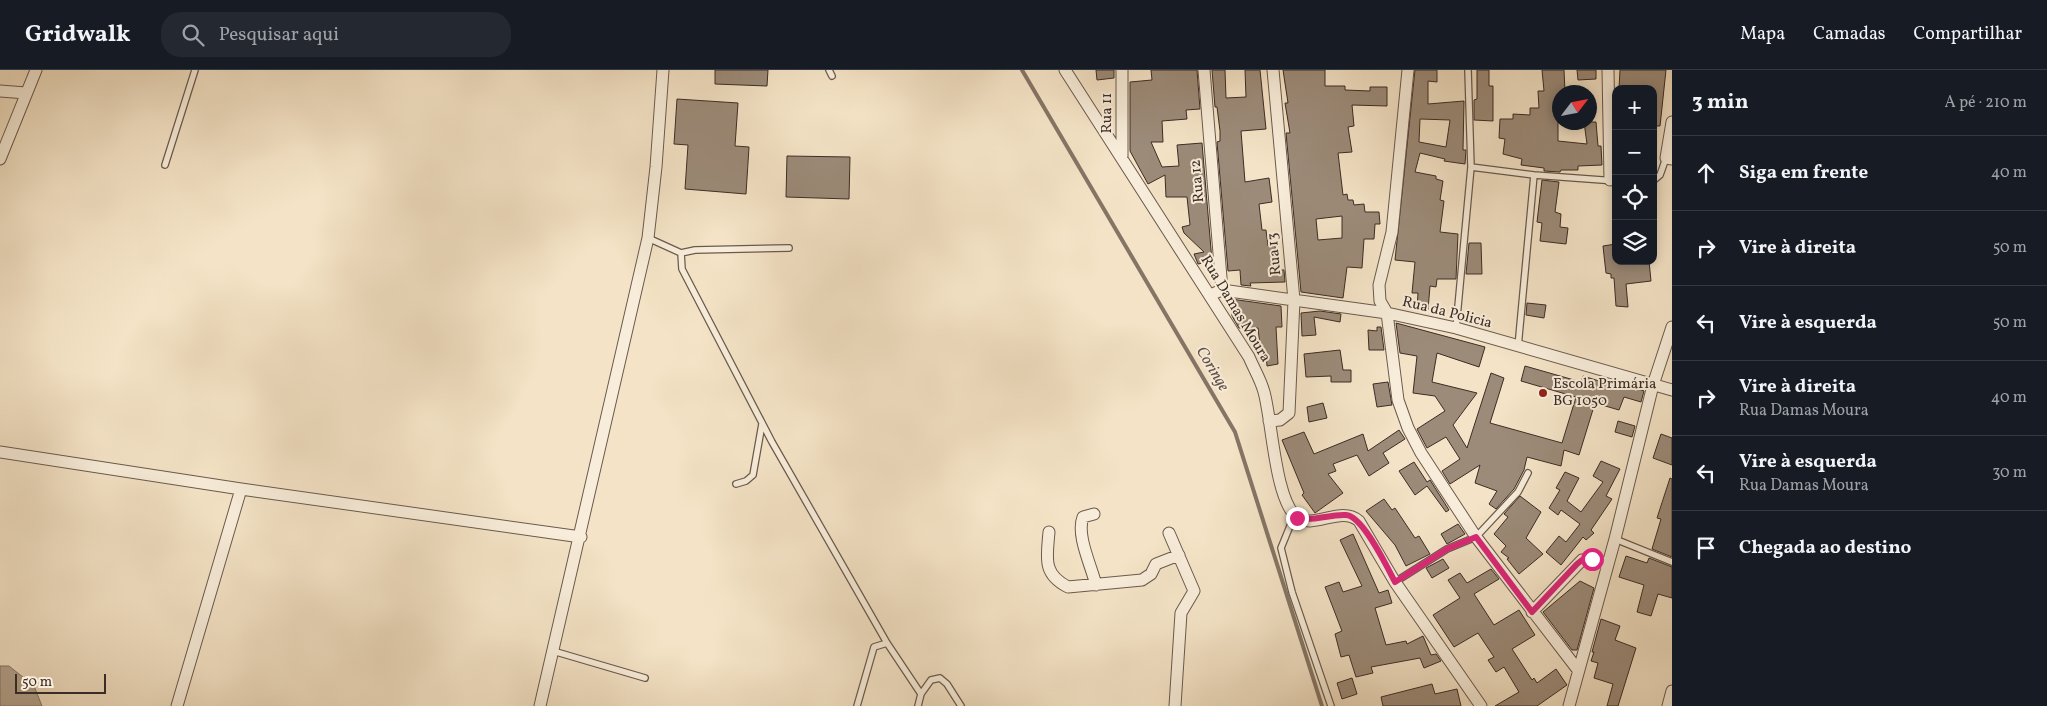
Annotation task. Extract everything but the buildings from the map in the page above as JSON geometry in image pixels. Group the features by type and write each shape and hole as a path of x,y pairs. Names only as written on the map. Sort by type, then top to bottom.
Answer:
{"street":[{"path":"0,159 36,70"},
{"path":"540,706 581,537 648,238 656,166 663,70"},
{"name":"Rua Damas Moura","path":"1065,70 1122,156 1249,357 1264,393 1277,468 1290,508 1297,518"},
{"path":"1072,70 1073,82"},
{"name":"Rua 11","path":"1122,70 1122,156"},
{"name":"Rua 12","path":"1204,70 1222,290"},
{"name":"Rua 13","path":"1269,421 1280,420 1289,413 1294,300 1273,70"},
{"path":"1408,70 1392,232 1379,285 1380,301 1387,313 1393,376 1398,400 1408,428 1421,453 1476,537 1578,670"},
{"path":"1608,70 1613,175"},
{"path":"0,91 26,93"},
{"path":"1669,159 1672,122"},
{"path":"1210,295 1222,290"},
{"name":"Rua da Policia","path":"1222,290 1387,313 1456,328 1672,390"},
{"path":"1569,706 1608,564 1653,385 1672,327"},
{"path":"0,452 241,489 581,537"},
{"path":"177,706 241,489"},
{"path":"1094,514 1084,516 1081,522 1082,541 1096,585"},
{"path":"1297,518 1307,520 1346,515 1353,516 1364,529 1395,582 1481,706"},
{"path":"1049,532 1047,562 1050,573 1056,581 1068,587 1142,580 1151,574 1156,564 1178,555"},
{"path":"1169,532 1194,591 1181,613 1175,706"},
{"path":"1532,612 1582,560 1592,559 1608,564"},
{"path":"1668,706 1672,691"}],"lane":[{"path":"165,165 195,70"},
{"path":"1456,328 1471,167 1468,70"},
{"path":"1657,178 1669,159"},
{"path":"1471,167 1534,175 1612,180"},
{"path":"1518,347 1534,175"},
{"path":"648,238 681,253 696,250 789,248"},
{"path":"681,253 682,269 762,424 887,643 921,694"},
{"path":"736,484 746,482 753,475 762,424"},
{"path":"1395,582 1447,549 1476,537 1518,492 1528,473"},
{"path":"1297,518 1290,526 1281,548 1292,592 1330,706"},
{"path":"1614,539 1672,562"},
{"path":"857,706 874,647 887,643"},
{"path":"553,651 645,678"},
{"path":"918,706 921,694 931,680 940,678 947,684 962,706"}],"shaded area":[{"path":"0,666 9,666 34,686 42,706 0,706"}],"waterway":[{"name":"Coringe","path":"1022,70 1235,432 1322,706"}],"place":[{"name":"Escola Primária BG 1050","path":"1543,393"}],"route":[{"path":"1297,518 1307,520 1346,515 1353,516 1359,521 1395,582 1447,549 1476,537 1532,612 1577,564 1582,560 1592,559"}]}
